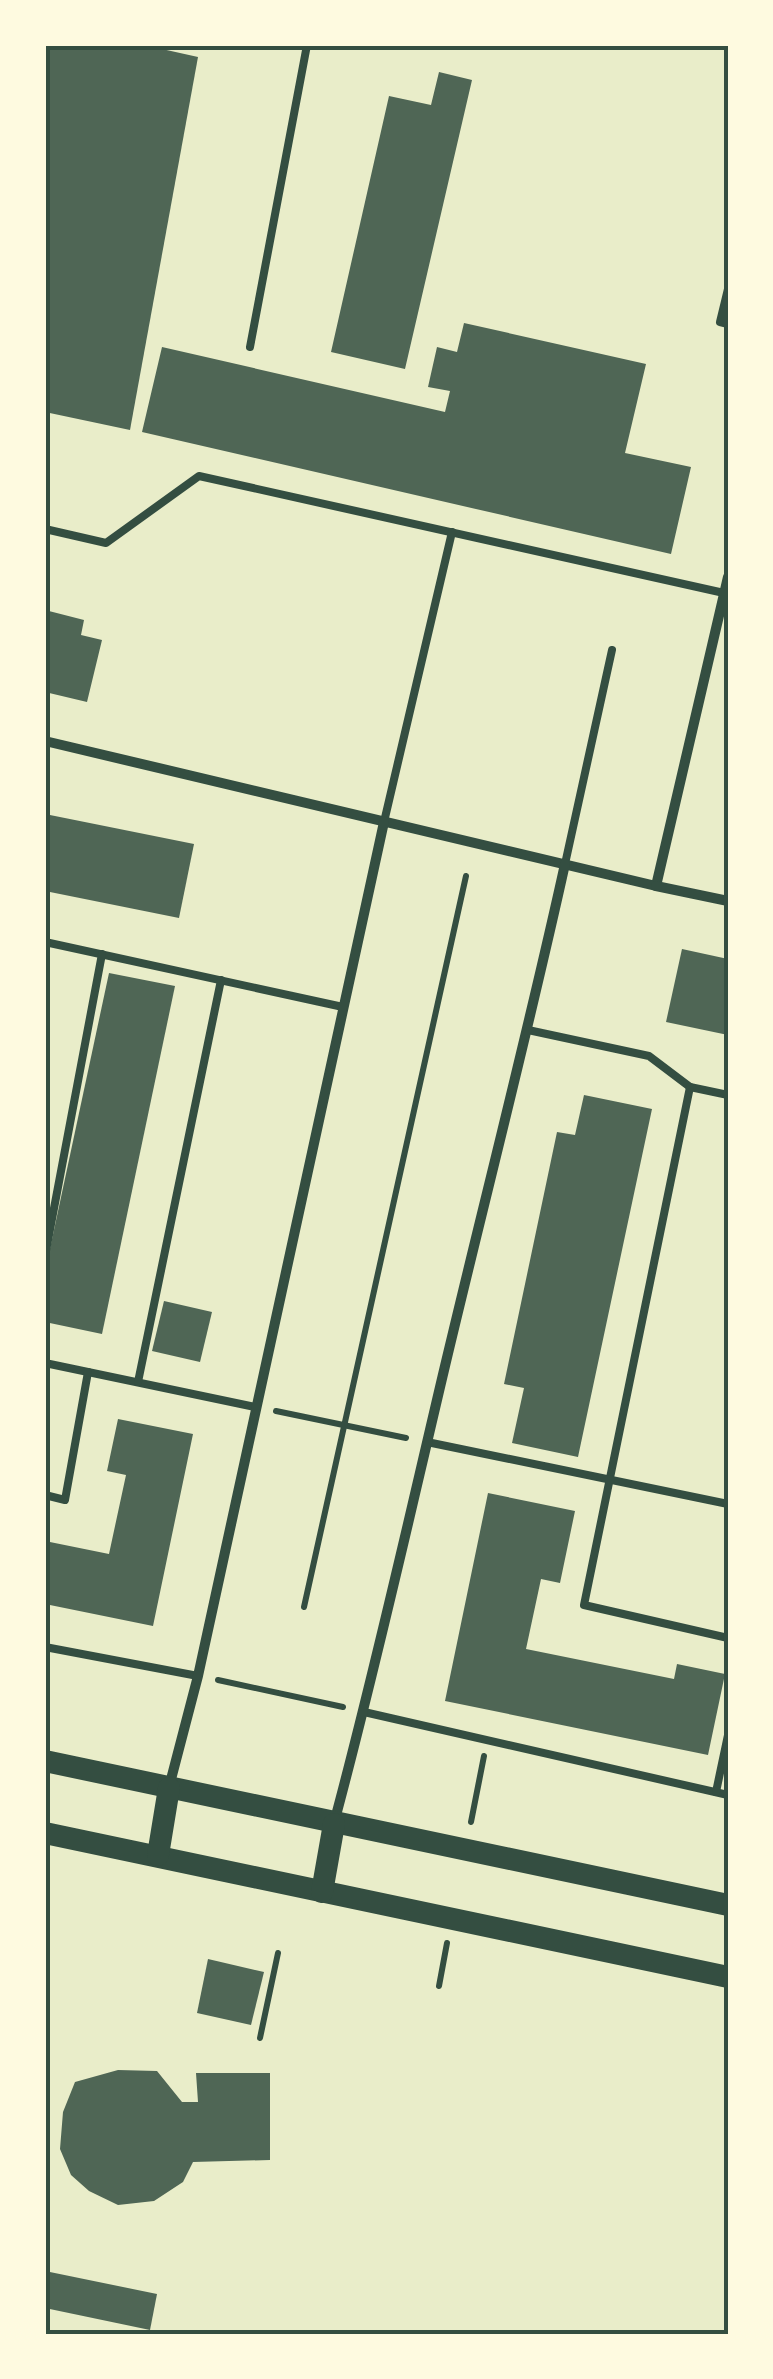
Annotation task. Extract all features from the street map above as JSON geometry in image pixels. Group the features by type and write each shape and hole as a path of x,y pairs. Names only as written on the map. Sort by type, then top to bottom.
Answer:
{"main road":[{"path":"45,1760 728,1906"},
{"path":"158,1855 169,1788"},
{"path":"322,1892 334,1824"},
{"path":"45,1832 728,1976"}],"street":[{"path":"656,886 728,577"},
{"path":"45,740 728,901"},
{"path":"169,1788 198,1676 384,822"},
{"path":"334,1824 565,864"}],"lane":[{"path":"250,346 307,45"},
{"path":"728,288 720,322 728,324"},
{"path":"45,528 106,542 199,476 724,593"},
{"path":"384,822 452,532"},
{"path":"565,864 612,650"},
{"path":"45,942 343,1007"},
{"path":"45,1256 102,954"},
{"path":"138,1382 221,980"},
{"path":"528,1030 649,1056 690,1088 728,1095"},
{"path":"690,1088 584,1605 728,1638"},
{"path":"45,1363 255,1408"},
{"path":"45,1496 65,1500 88,1372"},
{"path":"427,1442 728,1504"},
{"path":"45,1647 198,1676"},
{"path":"364,1712 728,1795"},
{"path":"716,1792 728,1735"}],"path":[{"path":"304,1607 466,876"},
{"path":"255,1408 427,1442"},
{"path":"198,1676 364,1712"},
{"path":"260,2038 278,1952"}],"building":[{"path":"45,45 144,45 198,57 130,430 45,412"},
{"path":"439,72 472,80 405,369 331,352 389,96 431,105"},
{"path":"464,323 646,364 625,453 691,467 671,554 142,432 162,347 445,412 450,391 428,387 437,347 457,352"},
{"path":"45,610 84,620 81,635 102,640 87,702 45,692"},
{"path":"45,814 194,844 179,918 45,891"},
{"path":"682,949 728,959 728,1035 666,1022"},
{"path":"109,973 175,986 102,1334 45,1322 45,1272"},
{"path":"584,1095 652,1109 578,1457 512,1443 524,1388 504,1384 557,1132 575,1135"},
{"path":"164,1301 212,1312 200,1362 152,1351"},
{"path":"118,1419 193,1434 153,1626 45,1604 45,1541 109,1554 126,1475 107,1471"},
{"path":"488,1493 575,1511 560,1583 541,1579 526,1649 674,1679 677,1664 725,1674 708,1755 445,1701"},
{"path":"208,1959 264,1972 251,2025 197,2013"},
{"path":"118,2070 157,2071 182,2102 198,2102 196,2073 270,2073 270,2160 193,2162 183,2182 154,2201 118,2205 89,2191 71,2175 60,2149 63,2112 75,2082"},
{"path":"45,2271 157,2294 150,2330 45,2308"}]}
